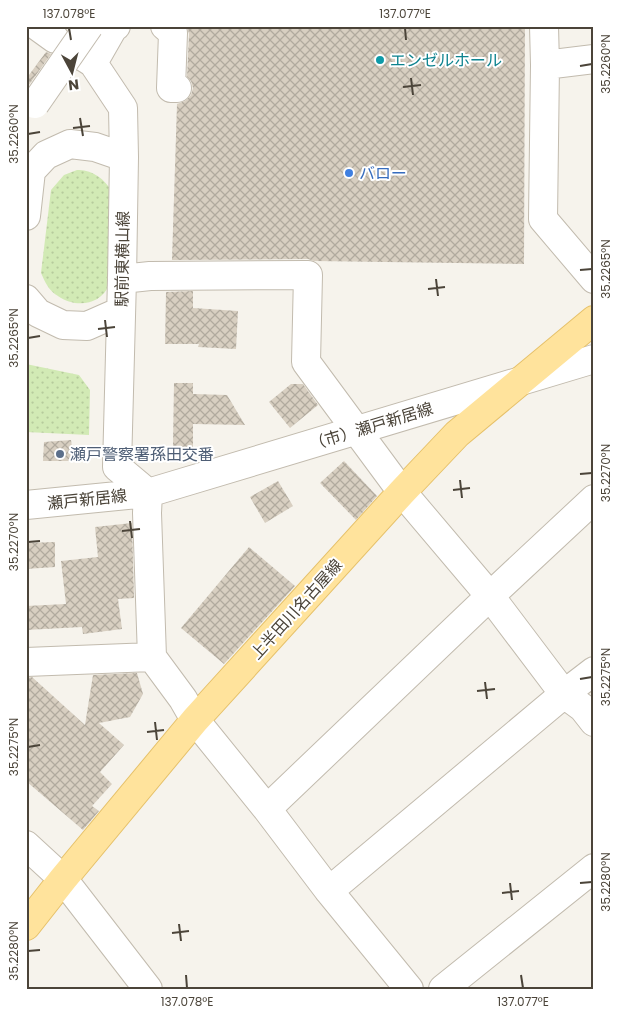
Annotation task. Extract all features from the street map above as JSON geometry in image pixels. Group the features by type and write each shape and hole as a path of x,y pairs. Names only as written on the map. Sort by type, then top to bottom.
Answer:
{"main road":[{"name":"上半田川名古屋線","path":"26,926 195,720 402,492 457,434 594,320"}],"street":[{"path":"35,104 89,26"},
{"name":"駅前東横山線","path":"116,26 88,60 123,108 122,279 116,467 148,493"},
{"path":"165,26 173,33 168,88"},
{"path":"544,26 543,219 594,279"},
{"path":"545,66 594,59"},
{"path":"26,216 31,171 46,155 70,144 95,147 124,157"},
{"path":"122,279 150,276 308,275 306,362 402,492 490,596 564,694 583,708 594,722"},
{"path":"26,299 38,313 63,325 87,326 121,311"},
{"name":"（市）瀬戸新居線","path":"148,493 594,359"},
{"path":"148,493 152,657 183,699 195,720 267,809 329,891 409,989"},
{"name":"瀬戸新居線","path":"26,504 148,493"},
{"path":"267,809 594,499"},
{"path":"26,662 152,657"},
{"path":"329,891 594,671"},
{"path":"26,845 63,879 148,989"},
{"path":"443,989 594,868"}],"green space":[{"path":"77,170 93,173 112,191 109,285 100,297 86,303 65,300 52,292 41,273 51,190 64,175"},
{"path":"26,364 79,375 90,390 89,435 26,432"}],"building":[{"name":"バロー","path":"187,26 525,28 524,264 314,261 308,259 172,260 177,104 185,101 191,95 193,88 191,81 187,77 189,34"},
{"path":"46,52 51,54 26,89 26,79"},
{"path":"193,291 193,308 238,311 236,349 198,347 199,344 165,344 166,292"},
{"path":"174,383 193,383 193,394 227,395 245,425 193,424 193,447 173,447"},
{"path":"291,384 303,384 318,405 290,428 269,402"},
{"path":"71,440 74,461 43,461 44,442"},
{"path":"344,461 377,496 356,520 320,483"},
{"path":"278,481 293,506 265,523 250,497"},
{"path":"132,523 134,598 118,599 122,629 83,634 82,627 26,630 26,606 66,604 61,561 98,557 95,527"},
{"path":"55,542 55,567 26,569 26,543"},
{"path":"249,547 295,586 224,664 181,628"},
{"path":"137,673 143,694 130,717 99,723 124,745 100,772 112,784 92,806 99,811 83,830 26,781 26,678 32,677 85,725 93,675"}],"place":[{"name":"エンゼルホール","path":"380,60"},
{"name":"バロー","path":"349,173"},
{"name":"瀬戸警察署孫田交番","path":"60,454"}]}
